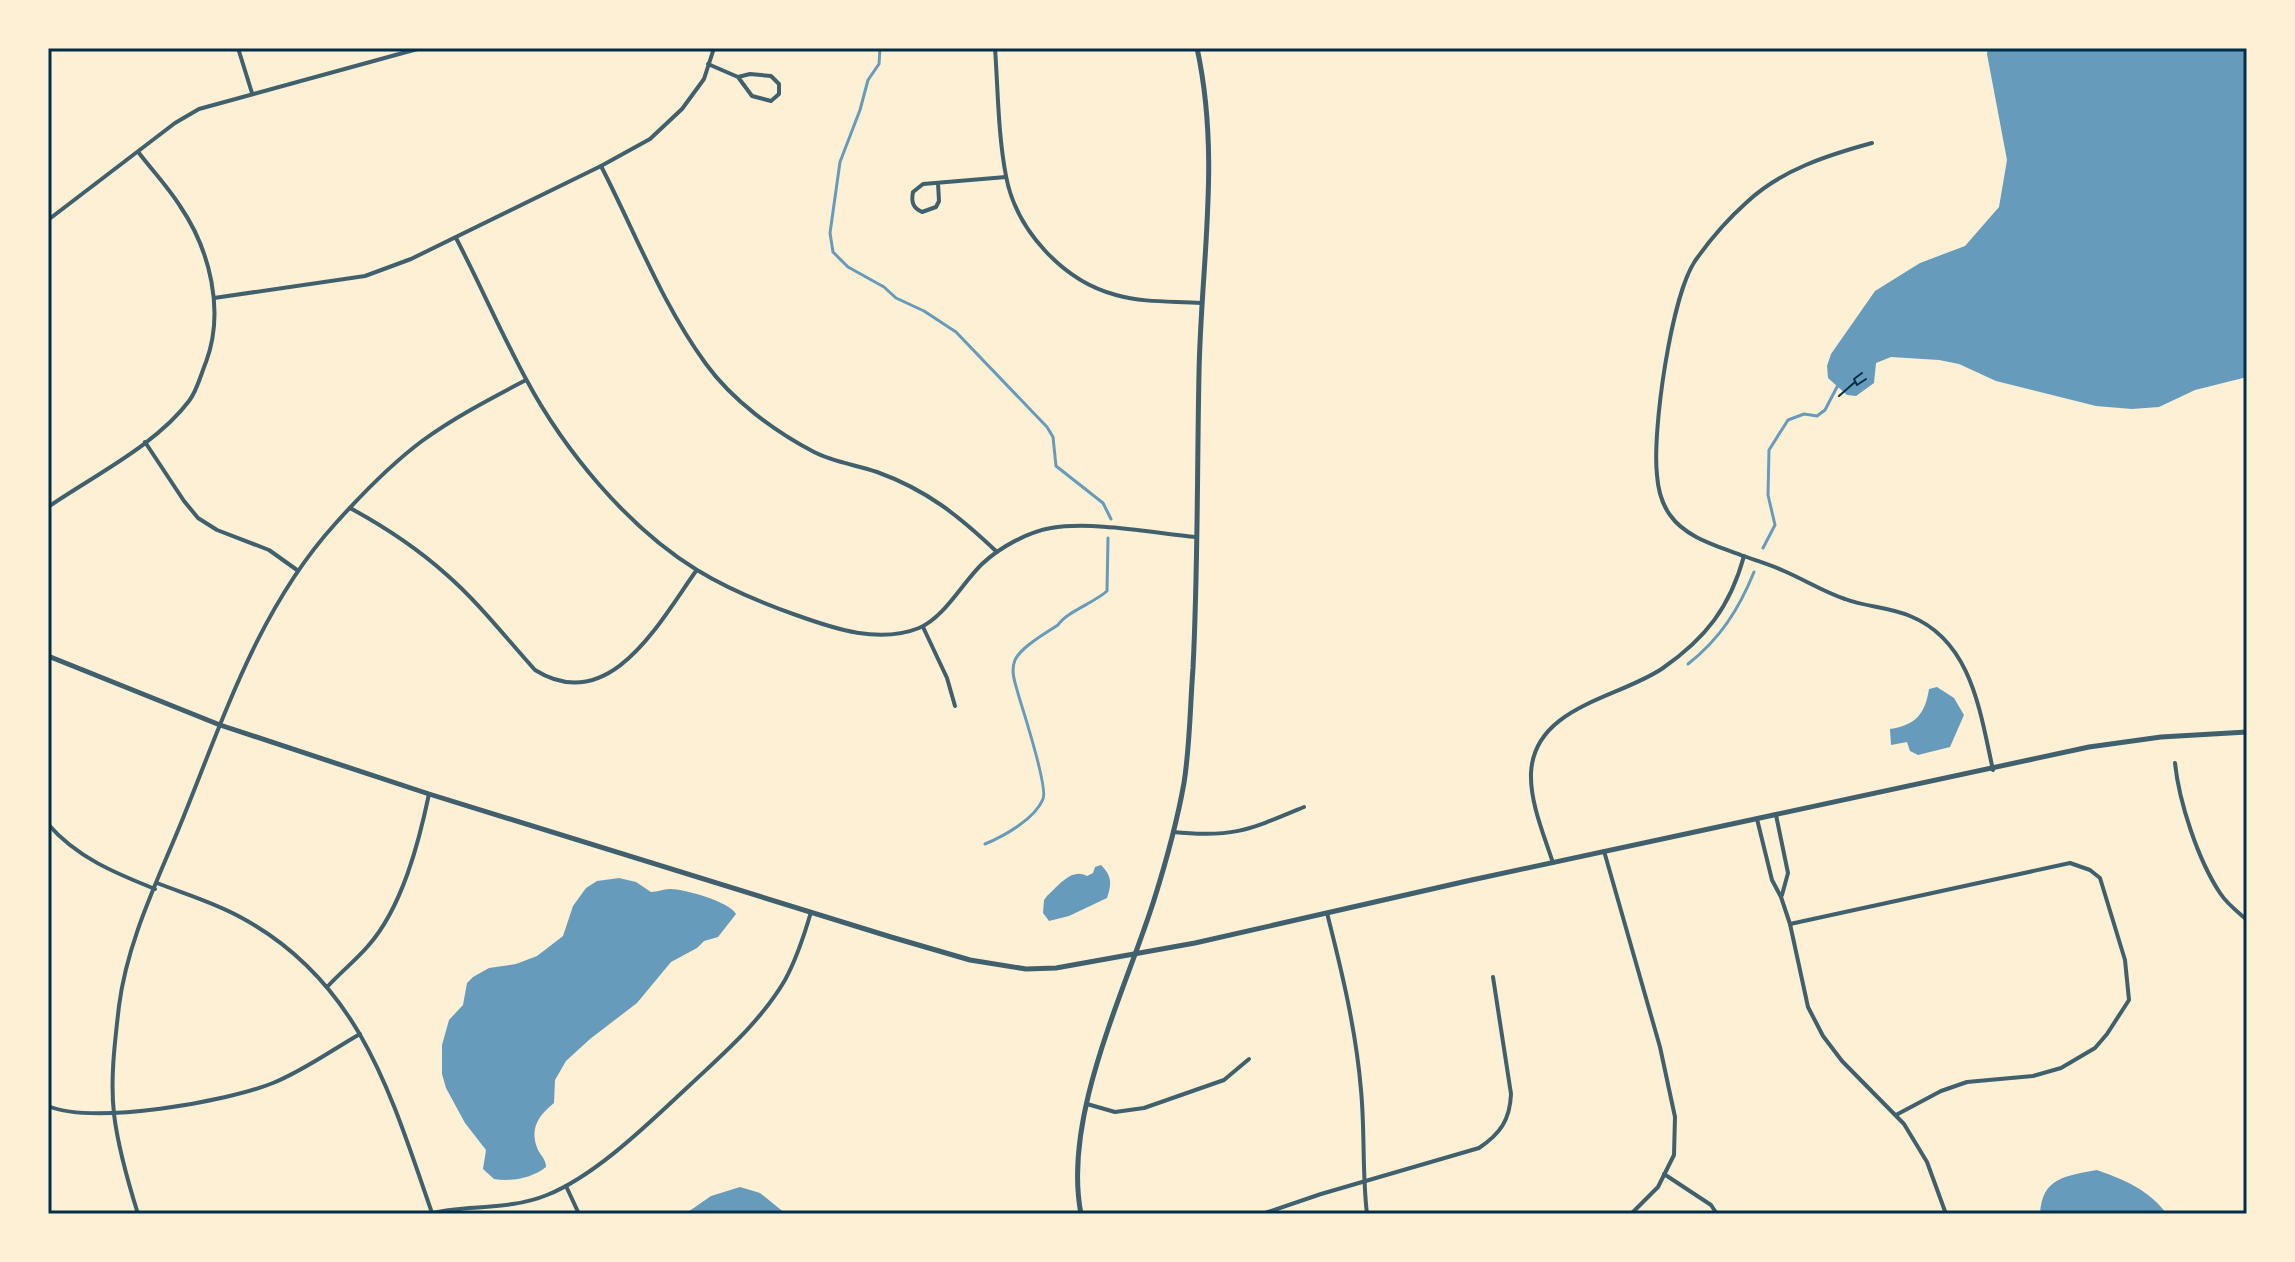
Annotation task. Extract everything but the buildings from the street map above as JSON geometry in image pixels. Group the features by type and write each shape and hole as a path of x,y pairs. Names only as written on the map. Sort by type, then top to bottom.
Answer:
{"street":[{"path":"238,48 252,93"},
{"path":"48,220 175,123 199,109 421,48"},
{"path":"214,298 365,276 411,259 601,166 650,139 682,109 704,79 714,48"},
{"path":"995,48 1006,177 1018,209 1033,236 1063,268 1113,295 1201,303"},
{"path":"1081,1214 1077,1170 1087,1104 1133,956 1154,900 1173,832 1189,744 1201,303 1210,148 1208,111 1197,48"},
{"path":"708,64 738,77 752,96 771,101 779,94 779,84 771,76 750,74 738,77"},
{"path":"1872,143 1770,182 1745,203 1695,262 1672,328 1657,457 1659,489 1670,515 1680,528 1781,569 1848,601 1897,610 1927,623 1961,661 1972,685 1979,702 1993,770"},
{"path":"48,507 145,442 190,400 212,346 214,298 200,245 181,207 139,153"},
{"path":"601,166 671,310 707,366 741,402 816,454 877,472 922,491 960,516 998,552"},
{"path":"938,183 939,201 936,207 922,212 916,209 912,198 918,186 938,183 1006,177"},
{"path":"456,238 526,380 573,453 601,487 643,528 696,570 755,600 872,636 923,627 982,564 1008,545 1050,528 1104,528 1196,537"},
{"path":"138,1214 114,1113 114,1059 119,1003 129,953 220,725 262,630 297,571 379,479 421,442 466,412 526,380"},
{"path":"145,442 198,518 217,530 269,550 297,571"},
{"path":"350,508 388,529 424,555 449,577 535,670 566,684 586,682 607,674 633,656 696,570"},
{"path":"1553,863 1536,807 1531,774 1540,744 1551,728 1569,714 1639,683 1665,667 1703,634 1725,608 1738,580 1744,556"},
{"path":"923,627 947,678 955,706"},
{"path":"48,656 220,725 429,794 811,912 994,965 1026,969 1056,968 1133,956 2089,747 2142,739 2247,732"},
{"path":"2175,763 2177,784 2187,818 2211,875 2221,894 2247,920"},
{"path":"328,986 371,943 400,893 420,834 429,794"},
{"path":"1173,832 1214,836 1248,831 1304,807"},
{"path":"1776,815 1788,873 1781,897"},
{"path":"1757,819 1772,880 1790,924 1808,1007 1823,1036 1842,1061 1896,1115 1927,1162 1946,1214"},
{"path":"48,824 62,840 83,855 155,889"},
{"path":"1604,851 1660,1047 1675,1117 1674,1155 1658,1187 1631,1214"},
{"path":"1790,924 2070,863 2090,870 2100,878 2125,960 2129,1000 2101,1041 2083,1057 2061,1068 2033,1076 1967,1082 1941,1091 1896,1115"},
{"path":"157,883 241,917 293,951 328,986 360,1033 390,1093 429,1213 531,1201 566,1186 637,1133 752,1026 784,981 802,945 811,912"},
{"path":"1327,913 1356,1047 1367,1214"},
{"path":"1262,1214 1479,1148 1498,1133 1506,1121 1511,1102 1493,977"},
{"path":"48,1106 63,1112 114,1113 227,1099 276,1082 360,1033"},
{"path":"1087,1104 1115,1112 1144,1108 1224,1080 1249,1059"},
{"path":"1664,1174 1711,1205 1717,1214"},
{"path":"566,1186 579,1214"}],"path":[{"path":"1839,396 1862,373"},
{"path":"1855,382 1857,385 1866,379"}],"water":[{"path":"1988,48 2247,48 2247,377 2195,390 2159,407 2132,409 2096,406 1996,381 1959,364 1939,360 1891,357 1876,363 1874,383 1856,396 1847,395 1828,378 1827,366 1831,354 1875,291 1920,263 1965,246 1999,207 2007,160"},
{"path":"1937,687 1954,698 1964,715 1950,747 1918,755 1910,751 1907,742 1891,745 1890,729 1906,725 1918,717 1929,689"},
{"path":"1101,865 1110,880 1107,898 1069,916 1049,921 1043,913 1047,896 1071,876 1087,876"},
{"path":"619,878 636,882 651,892 670,889 696,894 725,905 736,914 718,937 704,941 671,962 637,1003 566,1061 555,1080 554,1103 543,1113 535,1129 535,1142 546,1167 522,1178 494,1179 483,1169 486,1150 465,1123 442,1074 442,1045 449,1020 463,1005 467,983 473,977 489,968 516,964 537,956 563,936 573,906 586,888 597,881"},
{"path":"2097,1170 2136,1187 2167,1214 2040,1214 2045,1192 2051,1185 2066,1177"},
{"path":"740,1187 760,1193 786,1214 685,1214 711,1196"}],"waterway":[{"path":"880,48 879,64 868,80 840,162 830,233 833,252 848,267 956,332 1047,427 1053,437 1056,466 1103,503 1111,519"},
{"path":"1763,548 1775,525 1768,495 1769,450 1788,420 1804,414 1817,416 1825,410 1837,387"},
{"path":"985,844 1026,820 1043,799 1039,766 1014,678 1015,660 1028,645 1107,591 1108,538"},
{"path":"1688,664 1710,644 1727,622 1754,572"}]}
